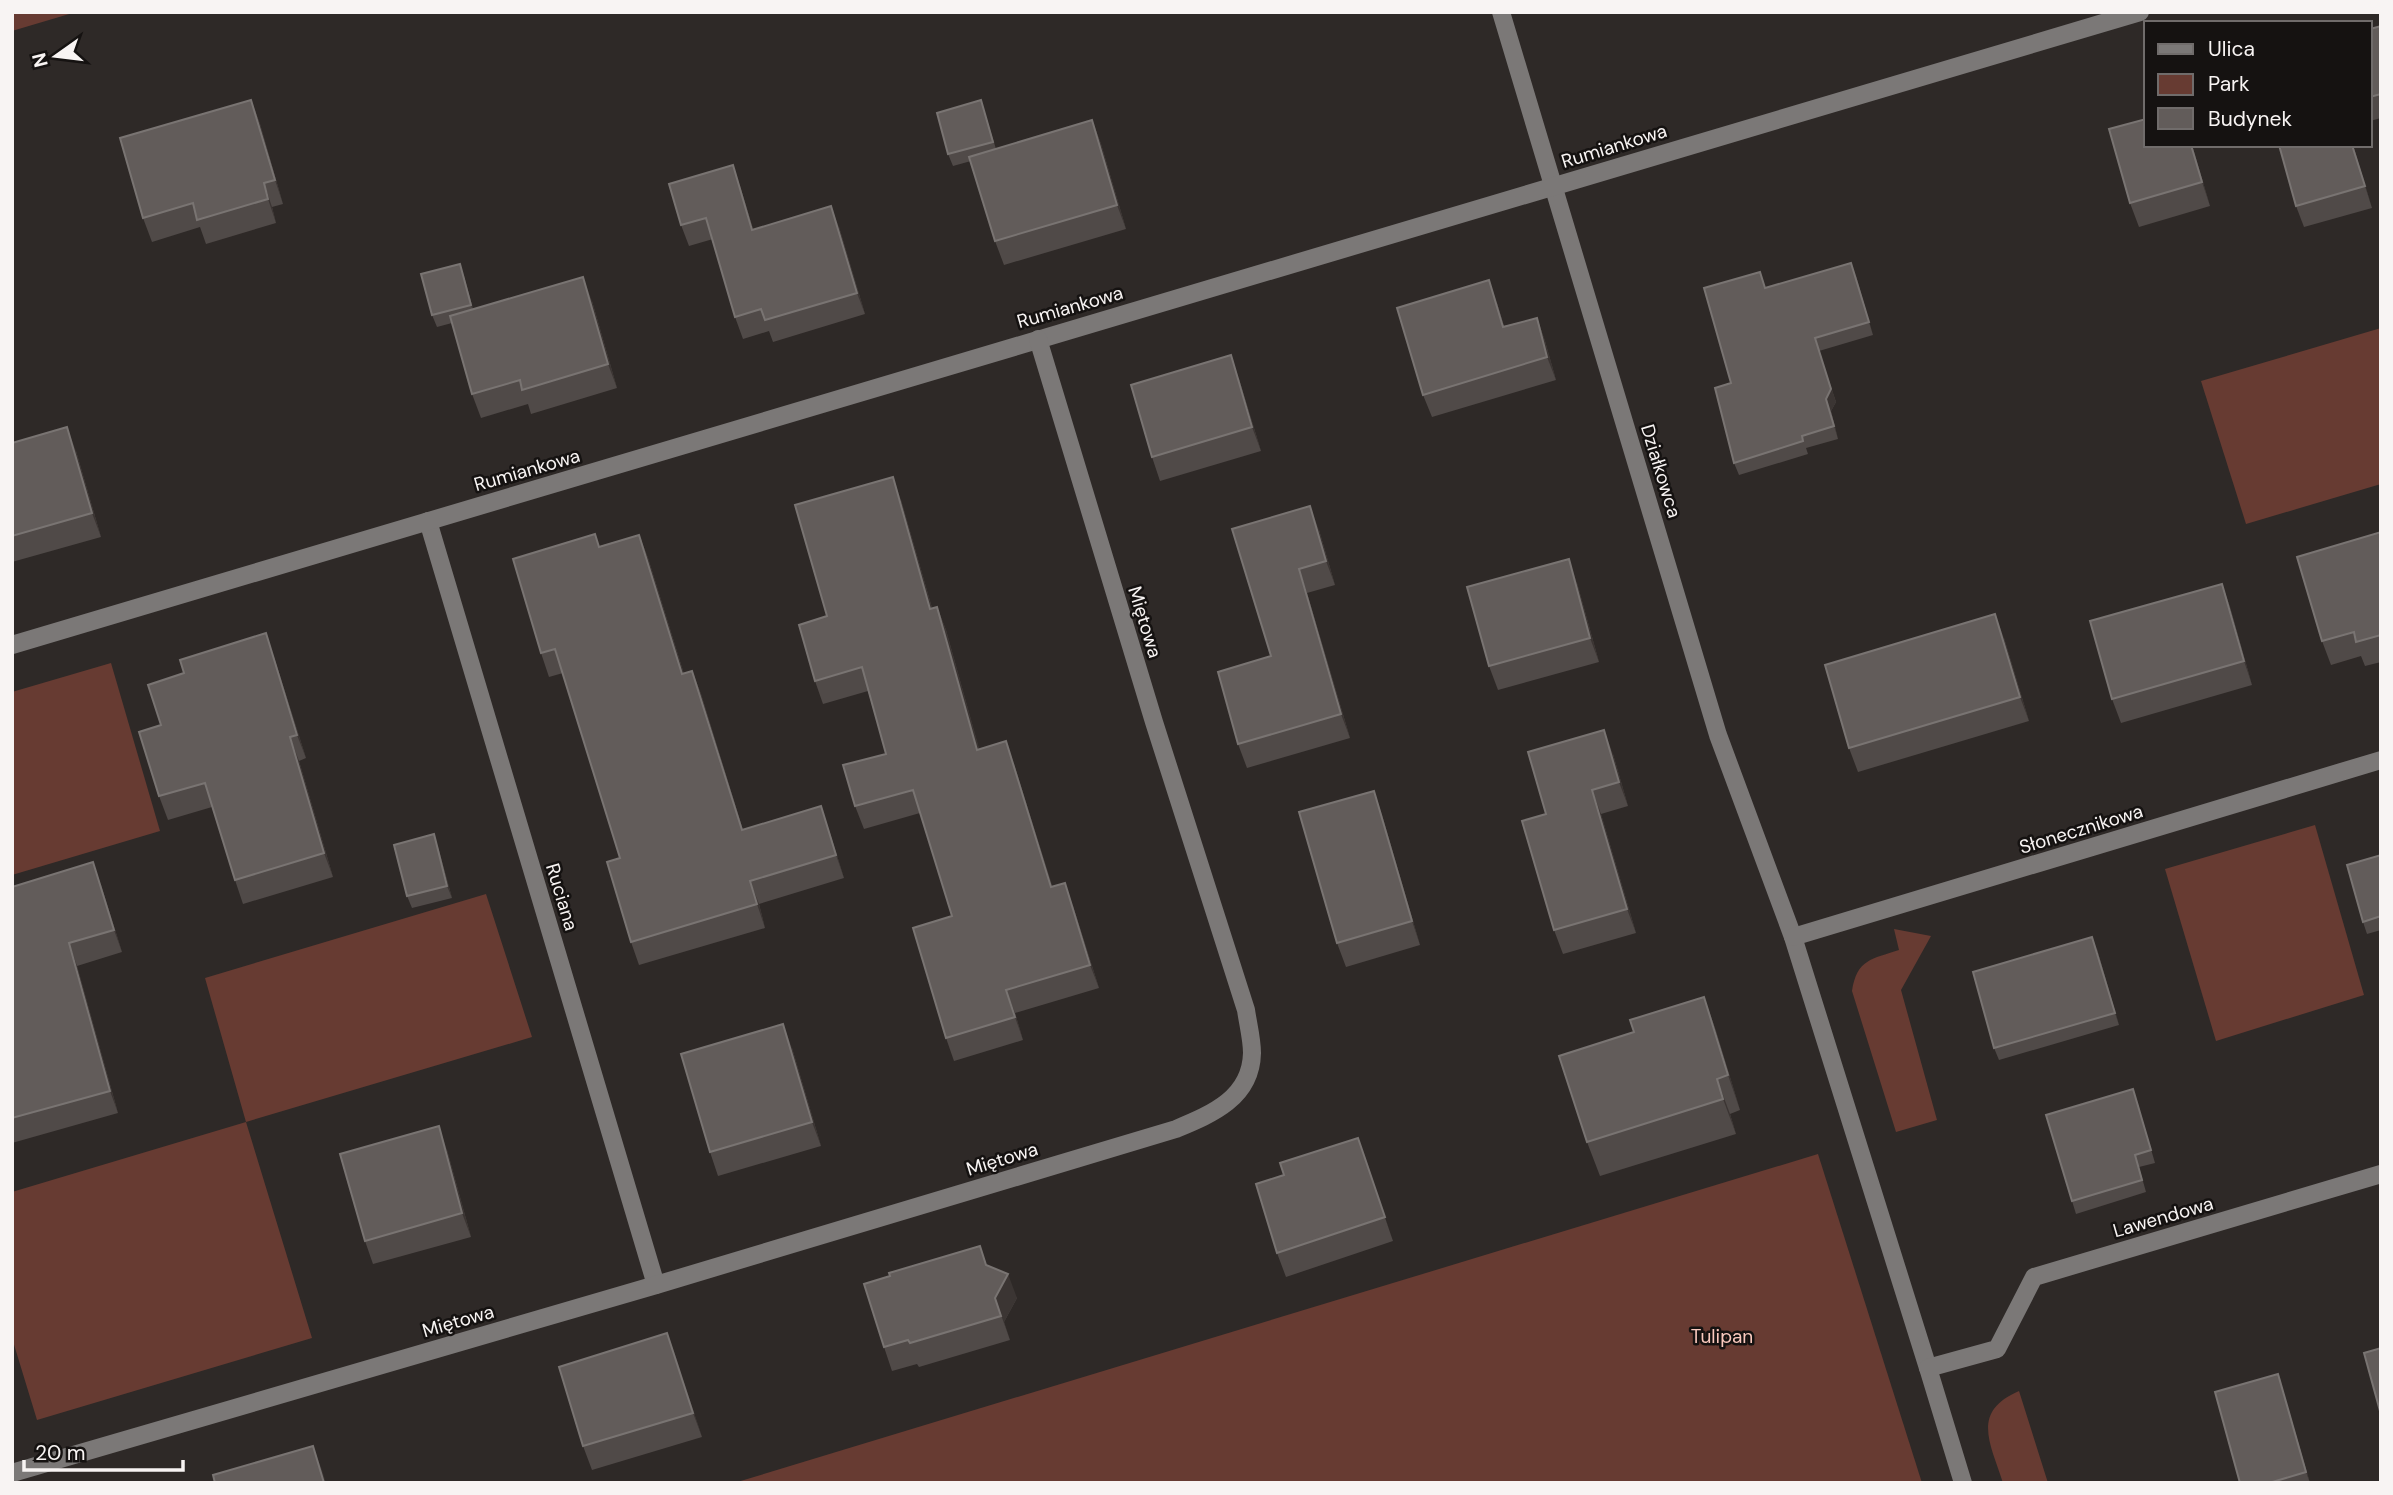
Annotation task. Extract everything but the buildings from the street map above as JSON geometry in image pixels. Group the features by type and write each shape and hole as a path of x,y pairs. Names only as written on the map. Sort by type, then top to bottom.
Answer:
{"street":[{"name":"Działkowca","path":"1501,12 1718,735 1793,937 1928,1368"},
{"name":"Rumiankowa","path":"12,645 2140,12"},
{"name":"Miętowa","path":"12,1473 656,1285 1176,1129 1209,1115 1231,1101 1247,1080 1252,1053 1246,1010 1154,722 1038,339"},
{"name":"Ruciana","path":"428,521 656,1285"},
{"name":"Słonecznikowa","path":"1793,937 2381,760"},
{"name":"Lawendowa","path":"1928,1368 1997,1349 2034,1277 2381,1174"},
{"path":"1928,1368 1963,1483"}],"green space":[{"path":"12,12 76,12 12,31"},
{"path":"2381,328 2381,484 2246,524 2201,381"},
{"path":"111,663 160,831 12,875 12,692"},
{"path":"2315,825 2364,995 2216,1041 2165,869"},
{"path":"486,894 532,1037 246,1122 205,978"},
{"path":"1894,929 1931,936 1901,990 1937,1120 1896,1132 1852,991 1854,980 1862,966 1874,958 1899,950"},
{"path":"246,1122 312,1338 37,1420 12,1338 12,1192"},
{"name":"Tulipan","path":"1818,1154 1922,1483 734,1483"},
{"path":"2019,1391 2048,1483 2003,1483 1994,1455 1988,1430 1989,1419 2004,1399"}]}
